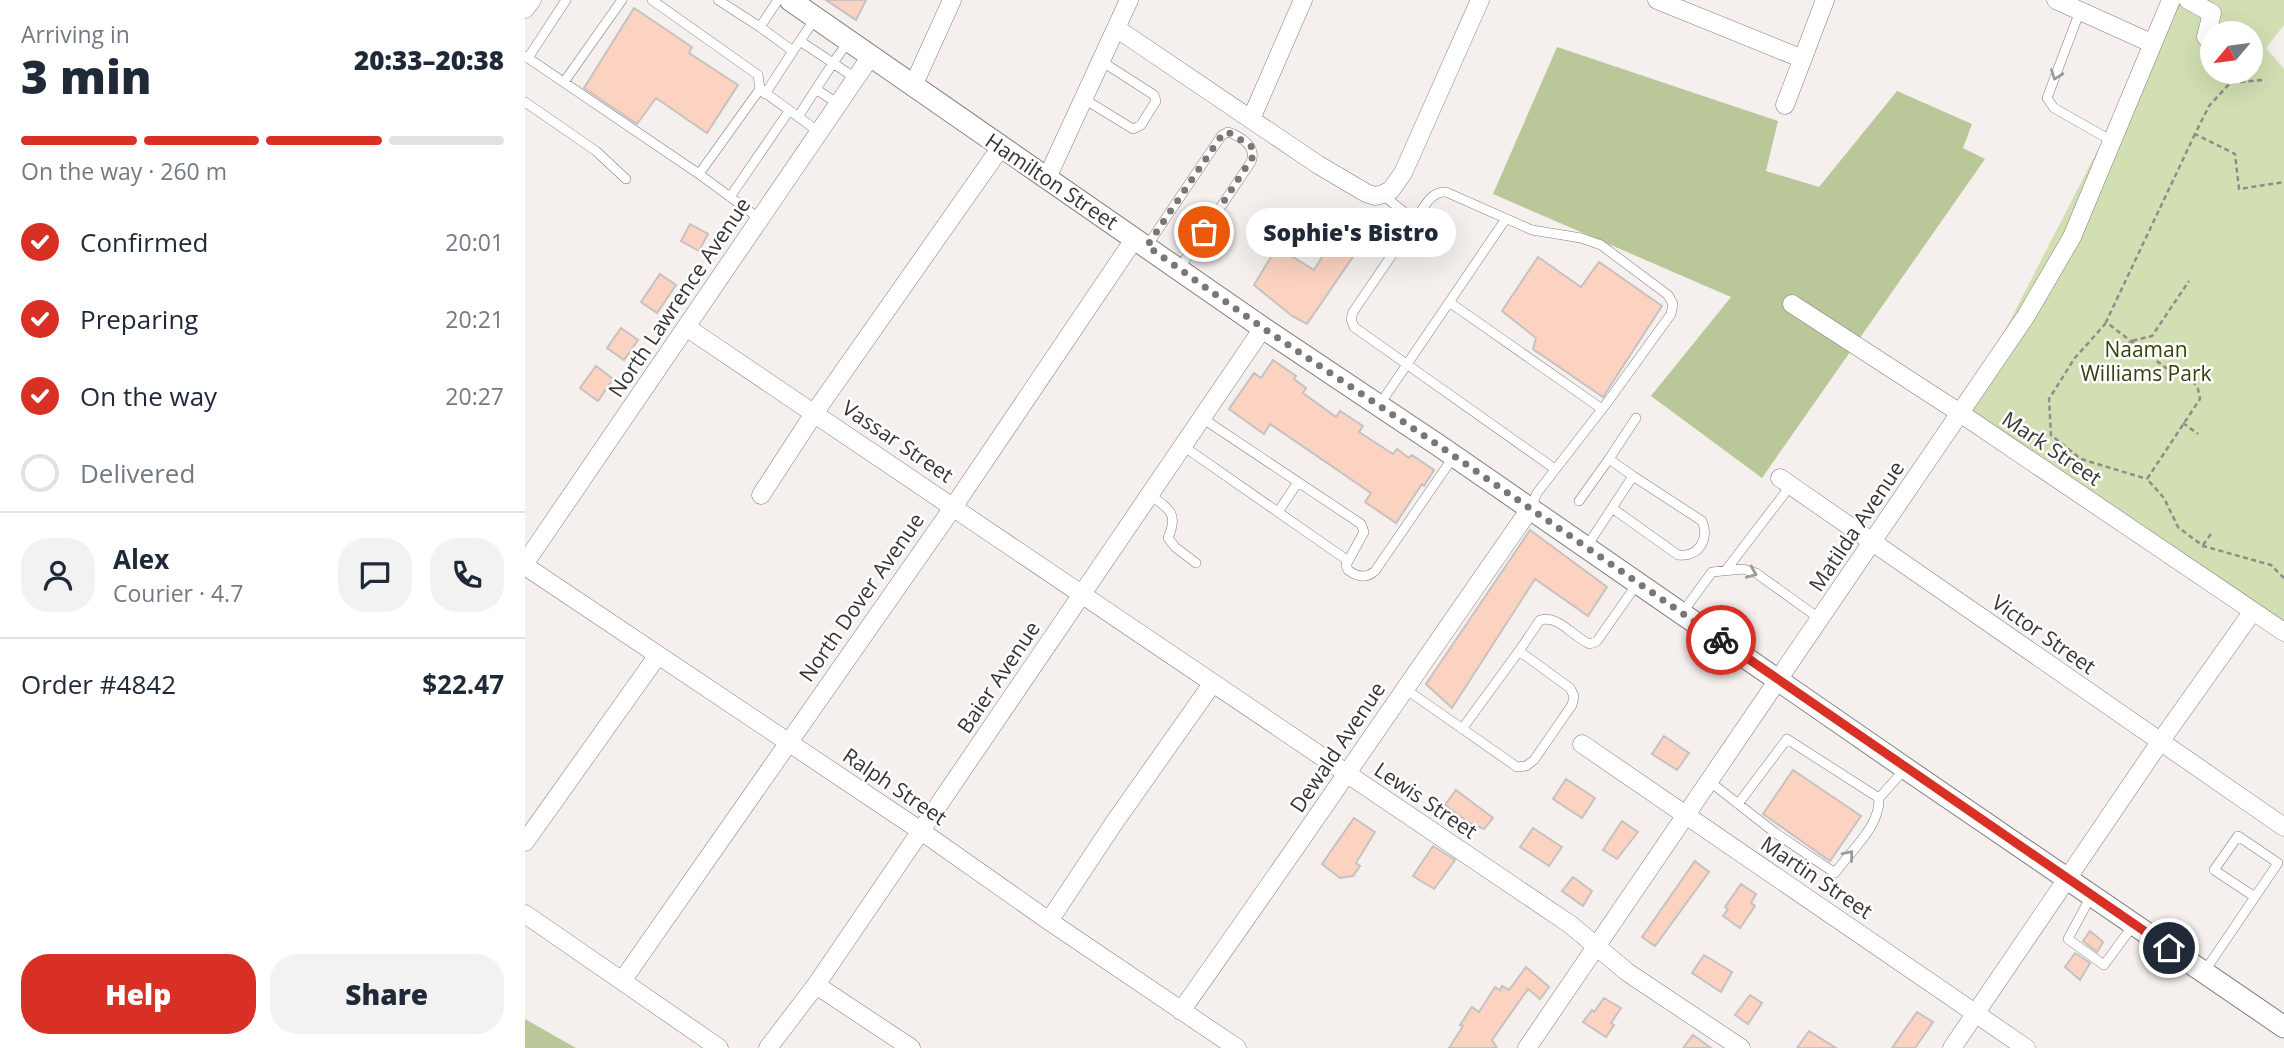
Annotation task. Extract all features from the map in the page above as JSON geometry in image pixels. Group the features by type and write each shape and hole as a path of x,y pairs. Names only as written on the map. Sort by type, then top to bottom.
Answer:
{"street":[{"path":"525,9 532,0"},
{"path":"913,86 952,0"},
{"path":"1047,178 1129,0"},
{"path":"1251,119 1303,0"},
{"path":"1116,28 1317,164 1375,196 1391,190 1403,173 1480,0"},
{"path":"1657,0 1803,59"},
{"path":"1785,105 1825,0"},
{"path":"2056,0 2151,43"},
{"name":"Matilda Avenue","path":"1527,1048 2048,282 2072,237 2171,0"},
{"path":"2188,0 2212,13 2210,21"},
{"name":"Hamilton Street","path":"804,7 913,86 1263,328 1454,456 2284,1027"},
{"name":"North Lawrence Avenue","path":"525,565 871,56"},
{"path":"761,495 815,412 1001,147"},
{"name":"North Dover Avenue","path":"622,981 787,742 1141,242"},
{"name":"Mark Street","path":"1792,304 1960,413 2284,632"},
{"name":"Vassar Street","path":"686,327 1082,594"},
{"name":"Baier Avenue","path":"768,1048 816,985 1263,328"},
{"name":"Victor Street","path":"1786,482 2284,827"},
{"name":"Dewald Avenue","path":"1181,1011 1531,509"},
{"name":"Ralph Street","path":"525,565 921,831 1237,1048"},
{"name":"Lewis Street","path":"1082,594 1571,925 1627,972 1741,1048"},
{"path":"1952,1048 2160,742 2253,611"},
{"path":"525,842 657,654"},
{"path":"1049,921 1212,684"},
{"name":"Martin Street","path":"1581,744 2026,1048"},
{"path":"525,914 719,1048"},
{"path":"816,985 911,1048"}],"lane":[{"path":"566,0 526,57 699,174 760,219"},
{"path":"564,82 622,0"},
{"path":"652,0 758,75 763,92 819,132"},
{"path":"718,0 793,51"},
{"path":"760,27 778,0"},
{"path":"699,174 800,41 804,7"},
{"path":"2080,11 2047,99 2054,108 2112,141"},
{"path":"800,41 855,78"},
{"path":"730,197 793,114 816,89 849,41"},
{"path":"1084,99 1133,130 1141,125 1156,101 1154,95 1101,61"},
{"path":"816,89 838,104"},
{"path":"525,102 596,151 626,179"},
{"path":"1141,242 1222,135 1228,132 1251,146 1254,155 1179,269"},
{"path":"1531,509 1537,493 1602,409 1671,314 1673,304 1668,295 1601,245 1581,238 1532,230 1446,192 1439,192 1415,221 1353,312 1351,319 1354,327 1555,469"},
{"path":"1383,194 1415,221"},
{"path":"1379,406 1505,220"},
{"path":"1449,303 1602,409"},
{"path":"1202,418 1364,528 1363,535 1346,560"},
{"path":"1579,501 1636,418"},
{"path":"1183,446 1346,560 1348,570 1353,574 1366,576 1375,571 1454,456"},
{"path":"1609,458 1702,521 1706,530 1705,539 1695,553 1678,555 1612,508"},
{"path":"1586,548 1633,476"},
{"path":"1278,512 1298,482"},
{"path":"1726,570 1786,482"},
{"path":"1150,495 1170,509 1173,516 1168,538 1170,543 1196,563"},
{"path":"1682,613 1712,572 1743,569 1756,573 1820,619"},
{"path":"1462,729 1540,620 1548,618 1557,621 1590,644 1597,641 1637,583"},
{"path":"1404,688 1517,767 1526,766 1534,760 1572,705 1574,696 1570,688 1519,651"},
{"path":"1738,804 1787,738 1879,799"},
{"path":"1709,781 1774,832 1835,873 1860,843 1879,812 1879,799 1905,768"},
{"path":"2204,972 2279,863 2238,836 2214,870 2255,897"},
{"path":"2092,895 2068,939 2104,965 2134,924"}],"path":[{"path":"2228,84 2209,106 2106,322 2074,359 2049,399 2051,435 2081,459 2147,479 2164,498 2178,527 2203,546 2270,565 2284,578"},
{"path":"2195,134 2235,154 2239,189 2284,181"},
{"path":"2120,352 2131,341 2153,336 2189,281"},
{"path":"2106,322 2166,368 2190,376 2198,389 2200,399 2147,479"},
{"path":"2183,424 2198,434"},
{"path":"2203,546 2211,534"}],"green space":[{"name":"Naaman Williams Park","path":"2175,0 2284,0 2284,25 2266,48 2284,69 2284,627 1965,408"},
{"path":"1557,47 1778,121 1766,171 1819,187 1897,91 1972,124 1963,148 1985,159 1762,478 1651,396 1731,297 1493,194"},
{"path":"525,1019 576,1048 525,1048"}],"building":[{"path":"826,0 866,0 856,20"},
{"path":"634,8 692,47 689,53 738,85 707,133 656,98 637,124 584,88"},
{"path":"1351,211 1374,226 1307,324 1292,316 1254,285 1277,247 1314,270"},
{"path":"690,224 708,234 699,251 681,241"},
{"path":"1538,257 1581,287 1599,262 1662,306 1603,397 1533,349 1536,338 1502,311"},
{"path":"660,274 676,285 657,313 641,302"},
{"path":"621,328 638,340 624,360 607,348"},
{"path":"1273,360 1296,376 1294,379 1306,388 1303,393 1336,417 1340,411 1363,426 1359,432 1393,454 1397,449 1409,458 1412,455 1434,470 1396,523 1365,502 1371,493 1270,424 1264,434 1229,409 1254,373 1261,378"},
{"path":"596,366 613,379 598,401 580,388"},
{"path":"1530,530 1607,587 1588,616 1535,579 1452,708 1426,684"},
{"path":"1664,736 1689,753 1677,770 1652,754"},
{"path":"1793,770 1861,816 1830,861 1763,814"},
{"path":"1566,779 1595,798 1582,818 1553,799"},
{"path":"1456,790 1493,818 1484,829 1468,822 1445,805"},
{"path":"1354,818 1375,832 1356,863 1360,866 1353,876 1340,878 1322,864"},
{"path":"1622,821 1638,832 1617,859 1603,850"},
{"path":"1533,828 1562,847 1549,866 1520,847"},
{"path":"1433,846 1455,860 1434,889 1413,876"},
{"path":"1695,861 1709,872 1655,946 1642,937"},
{"path":"1573,877 1592,891 1583,906 1562,891"},
{"path":"1741,884 1756,894 1751,903 1755,906 1740,928 1723,916 1728,909 1725,907"},
{"path":"2090,931 2103,942 2097,952 2083,941"},
{"path":"2075,953 2090,963 2080,980 2065,967"},
{"path":"1704,955 1732,972 1721,992 1692,973"},
{"path":"1526,967 1549,987 1540,999 1528,989 1492,1040 1497,1048 1449,1048 1472,1007 1479,1012 1495,987 1500,990 1502,986 1509,990"},
{"path":"1750,995 1762,1003 1748,1024 1735,1015"},
{"path":"1604,998 1621,1008 1606,1037 1583,1022"},
{"path":"1917,1012 1933,1022 1915,1048 1892,1048"},
{"path":"1809,1031 1836,1048 1797,1048"},
{"path":"1693,1035 1711,1048 1683,1048"}],"way so far":[{"path":"1204,232 1254,155 1251,146 1228,132 1222,135 1147,246 1721,640"}],"place":[{"name":"Sophie's Bistro","path":"1204,232"}],"route":[{"path":"1721,640 2169,948"}]}
